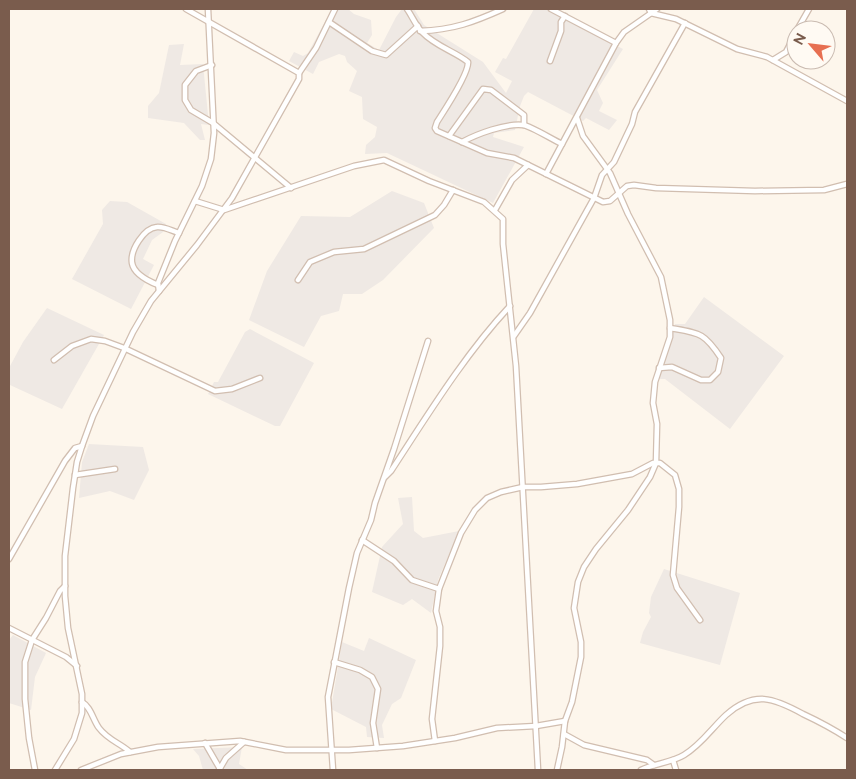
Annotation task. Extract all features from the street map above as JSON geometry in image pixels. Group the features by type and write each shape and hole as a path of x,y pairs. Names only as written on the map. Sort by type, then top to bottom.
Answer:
{"lane":[{"path":"186,9 299,73"},
{"path":"159,292 158,284 179,233 202,186 211,159 213,123 212,65 208,9"},
{"path":"55,770 74,739 82,712 82,694 68,628 65,556 77,462 93,416 124,348 151,301 224,210 256,157 299,79 299,73 316,48 335,9"},
{"path":"407,9 419,28 432,41 468,62 464,76 435,128 437,131 487,153 514,158 603,202 610,201 627,186 634,185 656,188 755,191 824,190 847,184"},
{"path":"329,22 372,51 386,55 419,28 448,29 475,22 503,9"},
{"path":"551,9 616,43"},
{"path":"546,174 616,43 624,32 650,11 657,9"},
{"path":"803,20 809,9"},
{"path":"650,11 676,19 737,49 767,57 847,101"},
{"path":"550,60 561,31 561,22 565,16"},
{"path":"514,336 530,313 594,198 602,175 618,155 632,124 635,112 685,23"},
{"path":"773,60 786,52"},
{"path":"212,65 196,71 185,85 185,100 191,110 213,123 291,188"},
{"path":"449,136 484,89 491,90 524,115 524,125"},
{"path":"557,770 565,721 572,702 581,658 574,608 578,582 584,567 628,510 650,477 656,463 657,424 653,403 655,382 670,337 670,320 661,277 607,169 583,136 577,118"},
{"path":"462,142 499,128 524,125 562,144"},
{"path":"195,201 224,210 354,166 384,160 484,202 503,219 502,244 514,336 538,770"},
{"path":"495,210 512,180 528,165"},
{"path":"298,280 310,262 334,252 364,248 435,215 453,190"},
{"path":"158,284 151,282 136,272 132,262 134,251 146,231 152,228 159,226 179,233"},
{"path":"384,478 391,471 493,324 510,306"},
{"path":"659,368 672,367 701,380 710,380 718,372 720,358 710,341 695,332 670,328"},
{"path":"54,360 72,346 91,339 105,341 124,348 215,391 232,389 260,378"},
{"path":"333,770 330,750 328,697 350,579 357,553 371,520 428,341"},
{"path":"9,559 65,461 75,448 82,446"},
{"path":"435,741 432,719 440,646 440,627 436,611 438,589 461,533 475,510 487,498 500,492 522,488 577,484 632,474 656,463 667,467 675,475 679,489 673,574 677,588 700,620"},
{"path":"75,474 115,469"},
{"path":"362,540 394,560 412,580 438,589"},
{"path":"35,770 25,699 25,662 32,640 60,591 65,586"},
{"path":"9,628 66,657 77,666"},
{"path":"334,662 360,670 372,677 378,689 373,723 377,748"},
{"path":"641,770 684,755 734,710 753,700 775,700 847,738"},
{"path":"82,702 87,705 98,727 106,736 124,746 130,752"},
{"path":"81,770 121,754 158,747 244,742 286,750 377,748 455,738 497,728 536,726 565,721"},
{"path":"564,734 584,745 647,760 654,765"},
{"path":"220,769 226,758 244,742"},
{"path":"205,743 220,769"},
{"path":"673,760 676,770"}],"shaded area":[{"path":"332,9 348,9 354,14 371,20 372,35 367,43 379,50 402,9 414,9 424,25 483,62 506,93 512,81 495,72 503,58 506,59 534,9 545,9 623,49 597,90 603,103 599,111 617,120 609,130 586,118 583,121 528,92 520,106 515,130 494,133 493,137 524,147 493,203 387,153 365,154 366,145 375,137 377,127 363,119 362,97 349,91 357,71 347,62 345,56 339,54 319,62 313,74 289,61 294,52 303,56 308,53"},
{"path":"184,44 180,65 203,64 209,125 201,124 205,140 200,140 184,123 148,118 148,106 159,93 169,45"},
{"path":"392,191 424,203 434,228 383,280 362,294 343,294 339,311 321,316 304,347 249,320 267,271 301,216 350,217"},
{"path":"110,201 127,202 166,224 163,232 152,240 143,259 154,265 131,309 72,279 103,224 102,210"},
{"path":"704,297 784,356 730,429 665,379 660,379 659,376 675,324 685,324"},
{"path":"47,308 104,335 62,409 10,385 9,379 9,368 23,342"},
{"path":"250,329 314,363 280,426 275,426 208,394 214,382 218,382 245,332"},
{"path":"89,444 143,447 149,470 134,500 110,491 79,498 82,462"},
{"path":"412,497 414,531 423,538 459,531 438,580 431,613 412,599 403,605 372,592 382,547 403,524 398,498"},
{"path":"664,569 740,593 720,665 640,643 643,632 651,617 649,613 651,597"},
{"path":"13,635 46,653 35,677 31,710 9,703 9,640"},
{"path":"369,638 416,660 401,698 392,704 382,725 384,738 367,737 366,727 331,709 342,642 364,651"},
{"path":"242,747 239,764 248,770 203,770 199,756 193,749"}]}
